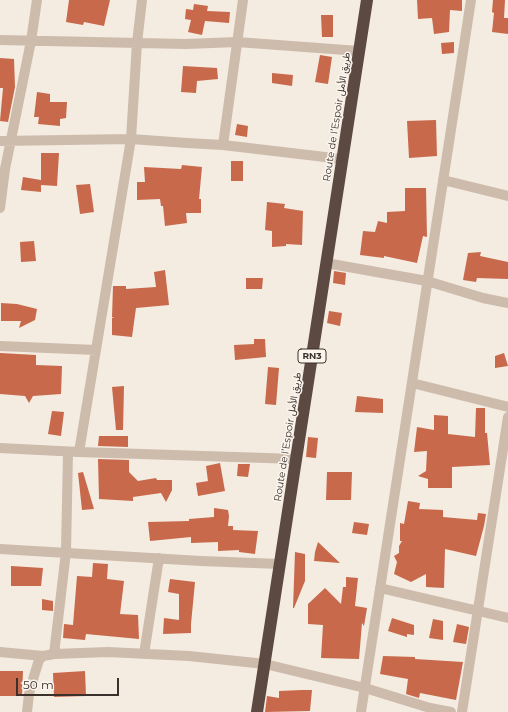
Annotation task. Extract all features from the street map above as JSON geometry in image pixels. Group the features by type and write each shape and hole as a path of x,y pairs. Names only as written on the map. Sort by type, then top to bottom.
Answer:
{"highway":[{"name":"Route de l’Espoir طريق الأمل","path":"257,712 367,0"}],"street":[{"path":"0,208 11,140 31,41 37,0"},
{"path":"79,452 131,139 137,43 142,0"},
{"path":"223,144 243,0"},
{"path":"361,712 471,0"},
{"path":"0,40 186,44 237,42 359,52"},
{"path":"0,141 131,139 223,144 342,159"},
{"path":"443,180 508,196"},
{"path":"326,263 427,281 483,298 508,303"},
{"path":"0,346 96,350"},
{"path":"412,383 508,407"},
{"path":"462,712 508,417"},
{"path":"0,448 68,452 297,459"},
{"path":"54,654 66,552 68,452"},
{"path":"0,549 280,564"},
{"path":"144,654 159,558"},
{"path":"380,588 508,618"},
{"path":"0,652 43,656 54,654 108,652 189,656 265,664 365,688 430,708 451,712"},
{"path":"28,712 29,694 39,660 43,656"}],"building":[{"path":"69,0 110,0 104,26 84,22 83,25 66,22"},
{"path":"417,0 462,0 462,11 450,10 449,32 434,34 432,18 418,19"},
{"path":"493,0 505,0 504,18 508,18 508,34 492,32 494,13 492,12"},
{"path":"194,4 208,6 207,11 230,12 229,23 205,21 202,35 188,32 191,20 185,19 186,9 193,10"},
{"path":"321,15 333,15 333,37 322,37"},
{"path":"454,42 454,53 442,54 441,43"},
{"path":"320,55 332,57 328,84 315,82"},
{"path":"0,58 14,59 15,87 8,122 0,121 3,88 0,88"},
{"path":"183,66 217,68 218,79 197,81 196,93 181,92"},
{"path":"272,73 293,75 292,86 272,83"},
{"path":"37,92 50,94 50,102 67,102 66,118 60,119 60,126 38,124 39,117 34,117"},
{"path":"436,120 437,156 409,158 407,121"},
{"path":"237,124 248,126 247,137 235,135"},
{"path":"41,153 59,153 57,186 41,185 41,192 21,190 23,177 41,180"},
{"path":"231,161 243,161 243,181 231,181"},
{"path":"182,165 202,167 199,199 201,199 201,213 186,213 187,223 165,226 163,206 161,206 160,199 137,200 137,182 145,182 144,167 181,169"},
{"path":"90,184 94,212 80,214 76,185"},
{"path":"405,188 426,188 427,237 423,236 417,263 384,256 384,258 360,255 363,231 375,232 378,221 387,223 387,212 405,211"},
{"path":"267,202 285,204 284,208 303,211 302,245 286,244 286,246 272,247 272,231 265,230"},
{"path":"34,241 36,261 21,262 20,242"},
{"path":"481,252 480,256 508,262 508,279 477,278 476,282 463,280 468,253"},
{"path":"165,270 169,305 136,308 132,337 112,335 112,318 114,318 112,317 113,286 126,286 126,289 156,287 154,272"},
{"path":"334,271 346,273 345,285 333,283"},
{"path":"246,278 263,278 262,289 246,289"},
{"path":"1,303 17,304 37,309 35,320 19,328 21,321 1,321"},
{"path":"329,311 342,313 340,326 327,323"},
{"path":"254,339 265,339 266,357 235,360 234,345 254,344"},
{"path":"0,353 36,355 36,365 62,366 61,394 33,396 29,403 25,396 0,394"},
{"path":"504,353 508,366 495,368 495,356"},
{"path":"268,367 279,368 276,405 265,404"},
{"path":"124,386 123,430 116,430 112,387"},
{"path":"357,396 383,399 383,413 355,412"},
{"path":"476,408 485,408 485,433 487,433 490,465 452,467 452,488 428,488 428,479 418,476 426,471 427,451 414,452 417,427 434,430 434,415 448,416 448,434 475,437"},
{"path":"52,411 64,412 61,436 48,434"},
{"path":"99,436 128,436 128,447 98,446"},
{"path":"308,437 318,438 316,458 306,457"},
{"path":"98,459 129,460 129,472 138,481 156,478 157,480 172,480 172,490 166,502 161,493 133,497 133,501 99,499"},
{"path":"220,463 225,491 198,496 196,483 208,481 206,466"},
{"path":"238,464 250,464 248,477 237,476"},
{"path":"83,472 94,509 82,510 78,473"},
{"path":"327,472 352,472 351,500 326,500"},
{"path":"408,501 420,503 419,509 443,510 443,517 477,520 478,513 486,514 476,556 445,549 444,588 426,587 426,574 411,582 394,574 397,562 394,556 399,553 399,546 402,541 400,541 400,523 404,524"},
{"path":"214,508 228,510 228,526 233,526 233,530 258,531 255,554 239,552 239,550 218,551 218,542 191,543 191,537 150,541 148,522 189,521 189,519 214,517"},
{"path":"354,522 369,524 367,535 352,533"},
{"path":"318,542 340,563 314,561"},
{"path":"295,552 305,554 305,581 293,608"},
{"path":"93,563 108,564 107,579 124,581 120,614 138,615 139,639 86,634 85,640 63,638 64,624 73,625 77,576 92,577"},
{"path":"11,566 43,568 41,586 11,586"},
{"path":"346,577 358,578 355,606 367,608 364,626 362,623 359,659 321,658 323,625 308,624 308,604 325,588 341,604 343,587 346,587"},
{"path":"170,579 195,582 191,633 163,634 164,618 179,620 179,594 168,592"},
{"path":"42,599 53,601 53,611 42,610"},
{"path":"392,618 414,625 414,635 407,634 407,637 388,631"},
{"path":"433,619 443,621 443,640 429,638"},
{"path":"457,624 469,627 466,644 453,642"},
{"path":"383,656 415,657 415,659 463,662 456,700 420,693 419,698 406,694 408,679 380,674"},
{"path":"0,671 23,671 22,696 0,696"},
{"path":"85,671 86,696 54,697 53,673"},
{"path":"312,690 310,711 265,712 267,696 279,698 279,691"}]}
